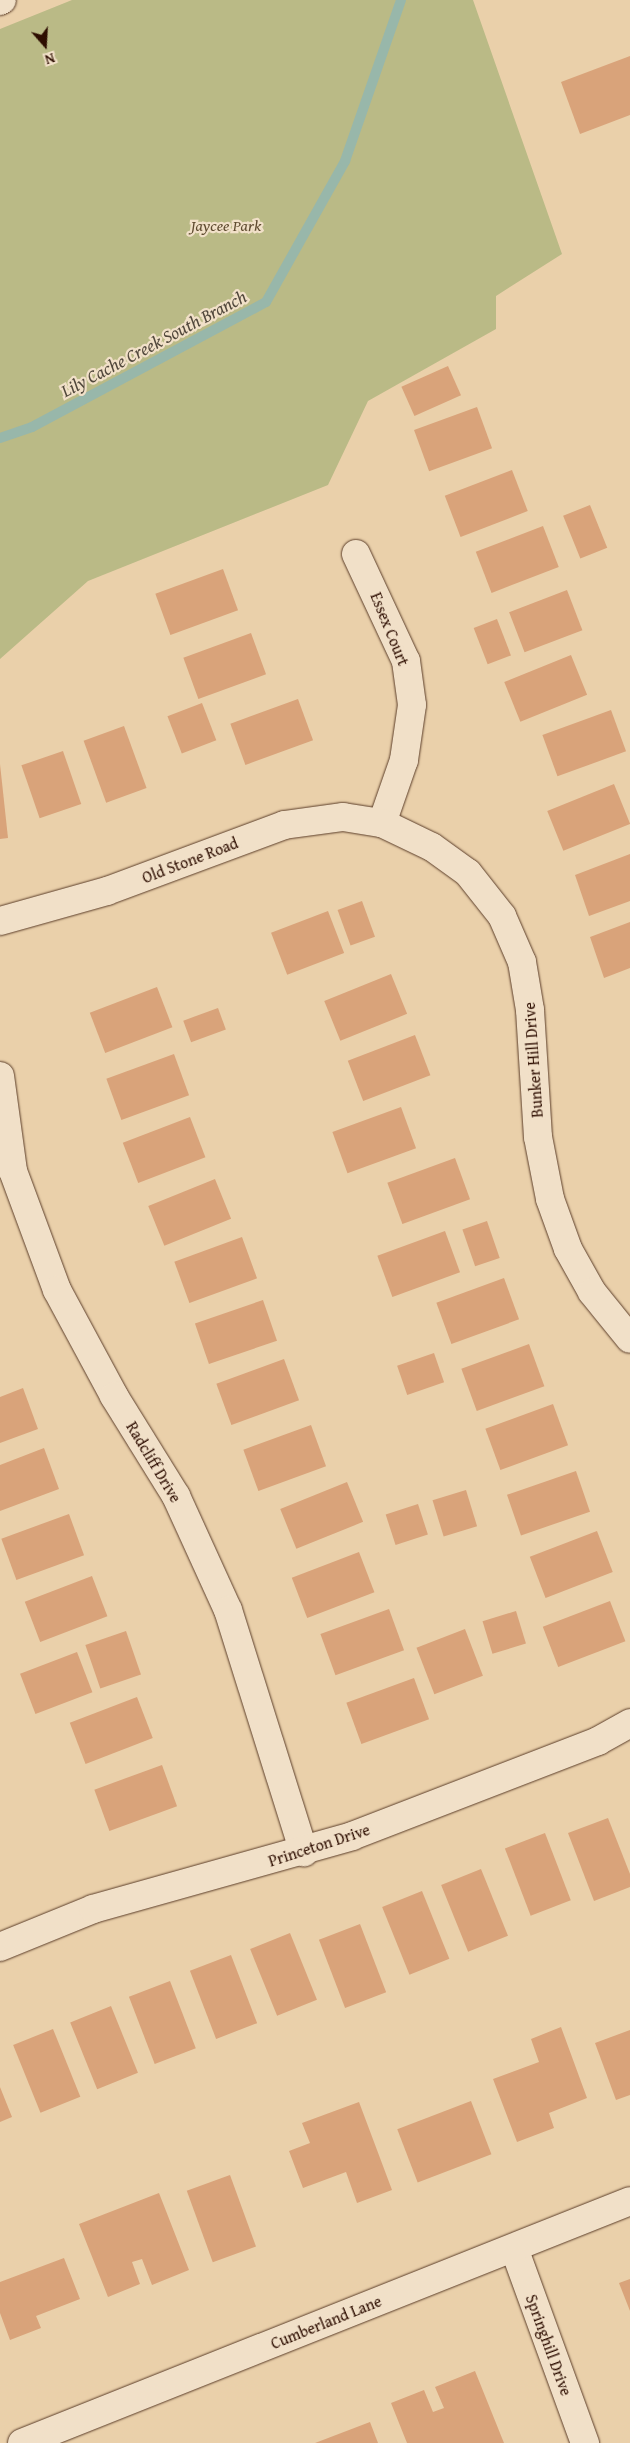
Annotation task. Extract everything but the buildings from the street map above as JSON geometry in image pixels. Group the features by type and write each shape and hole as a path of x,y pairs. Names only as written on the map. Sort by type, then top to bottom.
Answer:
{"street":[{"name":"Essex Court","path":"356,554 406,661 412,705 404,760 382,823"},
{"name":"Old Stone Road","path":"0,921 106,892 284,825 343,817 382,823"},
{"name":"Bunker Hill Drive","path":"382,823 432,847 468,873 502,916 522,962 530,1010 538,1136 550,1198 568,1249 592,1292 630,1339"},
{"name":"Radcliff Drive","path":"0,1076 13,1171 57,1290 114,1396 176,1496 228,1610 304,1852"},
{"name":"Princeton Drive","path":"0,1947 93,1908 304,1852 598,1741 630,1723"},
{"name":"Cumberland Lane","path":"22,2443 84,2432 514,2248 630,2201"},
{"name":"Springhill Drive","path":"514,2248 585,2443"}],"green space":[{"name":"Jaycee Park","path":"72,0 473,0 562,254 496,296 496,329 368,401 328,485 88,581 0,659 0,29"}],"waterway":[{"name":"Lily Cache Creek South Branch","path":"0,438 32,427 266,302 345,161 401,0"}]}
